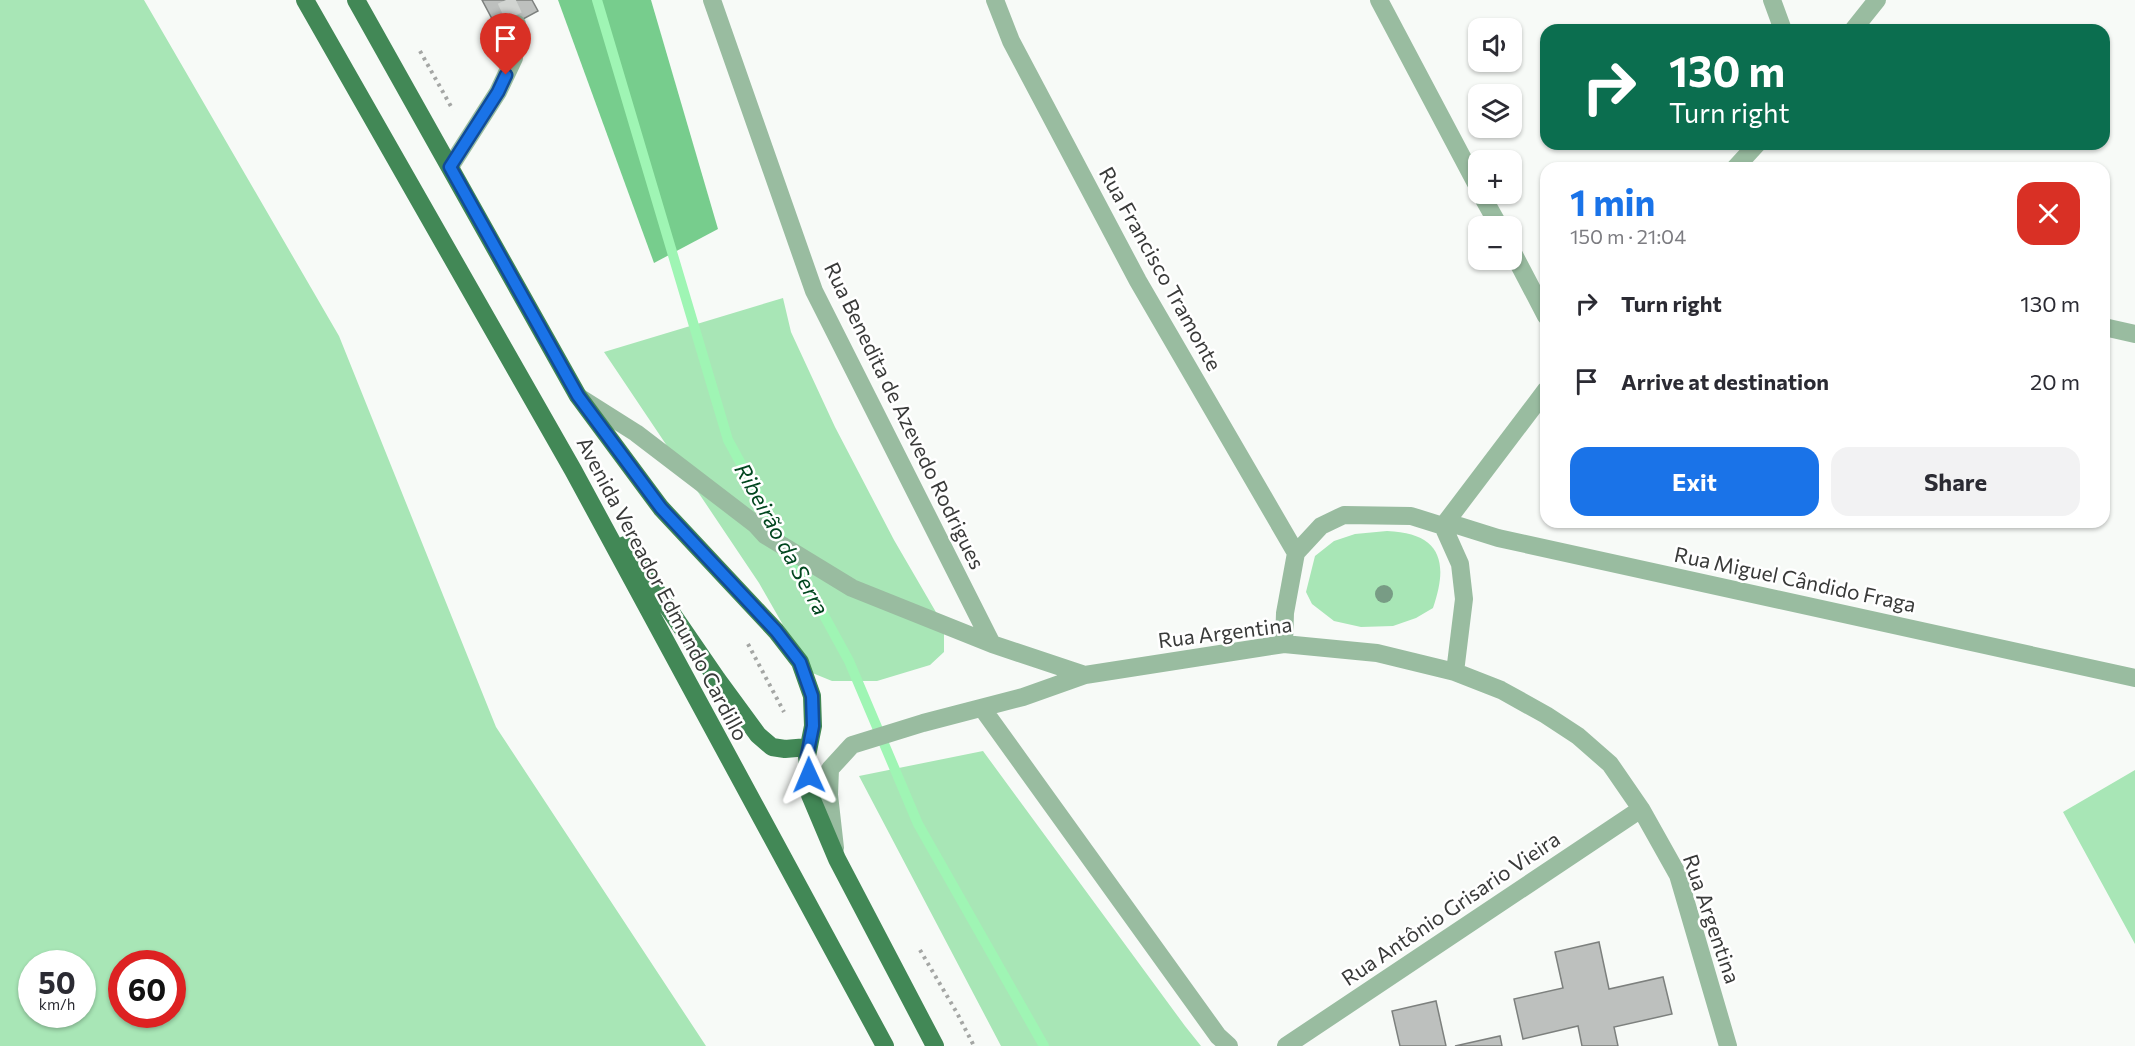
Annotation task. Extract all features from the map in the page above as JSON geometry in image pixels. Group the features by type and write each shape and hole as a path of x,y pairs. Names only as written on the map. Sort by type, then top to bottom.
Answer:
{"main road":[{"name":"Avenida Vereador Edmundo Cardillo","path":"305,0 573,470 885,1046"},
{"name":"Avenida Vereador Edmundo Cardillo","path":"356,0 578,396 661,508 776,631 800,662 812,696 813,726 808,747 810,795 837,859 935,1046"},
{"path":"573,470 758,735 772,747 785,749 808,747"}],"street":[{"name":"Rua Benedita de Azevedo Rodrigues","path":"712,0 814,291 992,644"},
{"name":"Rua Francisco Tramonte","path":"995,0 1011,41 1138,281 1296,553"},
{"path":"1378,0 1468,168"},
{"path":"1772,0 1781,24"},
{"path":"1858,24 1877,0"},
{"path":"450,167 498,92 514,58 517,24"},
{"path":"1740,162 1752,150"},
{"path":"1522,270 1540,305"},
{"path":"2110,328 2135,334"},
{"name":"Rua Argentina","path":"578,396 636,433 755,524 765,535 852,588 992,644 1085,675"},
{"path":"1455,672 1464,599 1460,564 1445,524 1540,398"},
{"name":"Rua Miguel Cândido Fraga","path":"1296,553 1321,526 1344,515 1411,516 1498,538 2135,678"},
{"path":"1284,644 1286,613 1296,553"},
{"name":"Rua Argentina","path":"837,859 828,795 830,770 852,745 922,723 1023,697 1085,675 1284,644 1377,653 1455,672 1501,690 1578,736 1610,764 1641,809 1678,875 1728,1046"},
{"path":"982,708 1218,1036 1229,1046"},
{"name":"Rua Antônio Grisario Vieira","path":"1286,1046 1641,809"}],"green space":[{"path":"0,0 144,0 339,336 496,727 706,1046 0,1046"},
{"path":"558,0 651,0 718,229 654,263"},
{"path":"783,298 791,332 835,427 894,540 944,626 944,652 930,665 877,681 832,681 810,672 759,583 604,352"},
{"path":"1387,531 1419,537 1430,544 1436,553 1440,564 1440,577 1433,608 1416,618 1393,626 1361,627 1334,621 1312,604 1306,592 1315,556 1334,541 1355,534"},
{"path":"983,751 1201,1046 1001,1046 859,776"},
{"path":"2135,770 2135,944 2063,812"}],"building":[{"path":"482,0 532,0 538,11 499,32"},
{"path":"1599,942 1609,989 1663,977 1672,1014 1614,1027 1618,1046 1582,1046 1578,1026 1523,1039 1514,999 1563,988 1555,952"},
{"path":"1436,1001 1446,1046 1400,1046 1392,1011"},
{"path":"1500,1036 1502,1046 1455,1046"}],"waterway":[{"name":"Ribeirão da Serra","path":"597,0 728,440 849,661 918,824 1044,1046"}],"tunnel":[{"path":"506,0 517,24"}],"route":[{"path":"506,75 498,92 450,167 578,396 661,508 776,631 800,662 812,696 813,726 807,756 809,775"}]}
